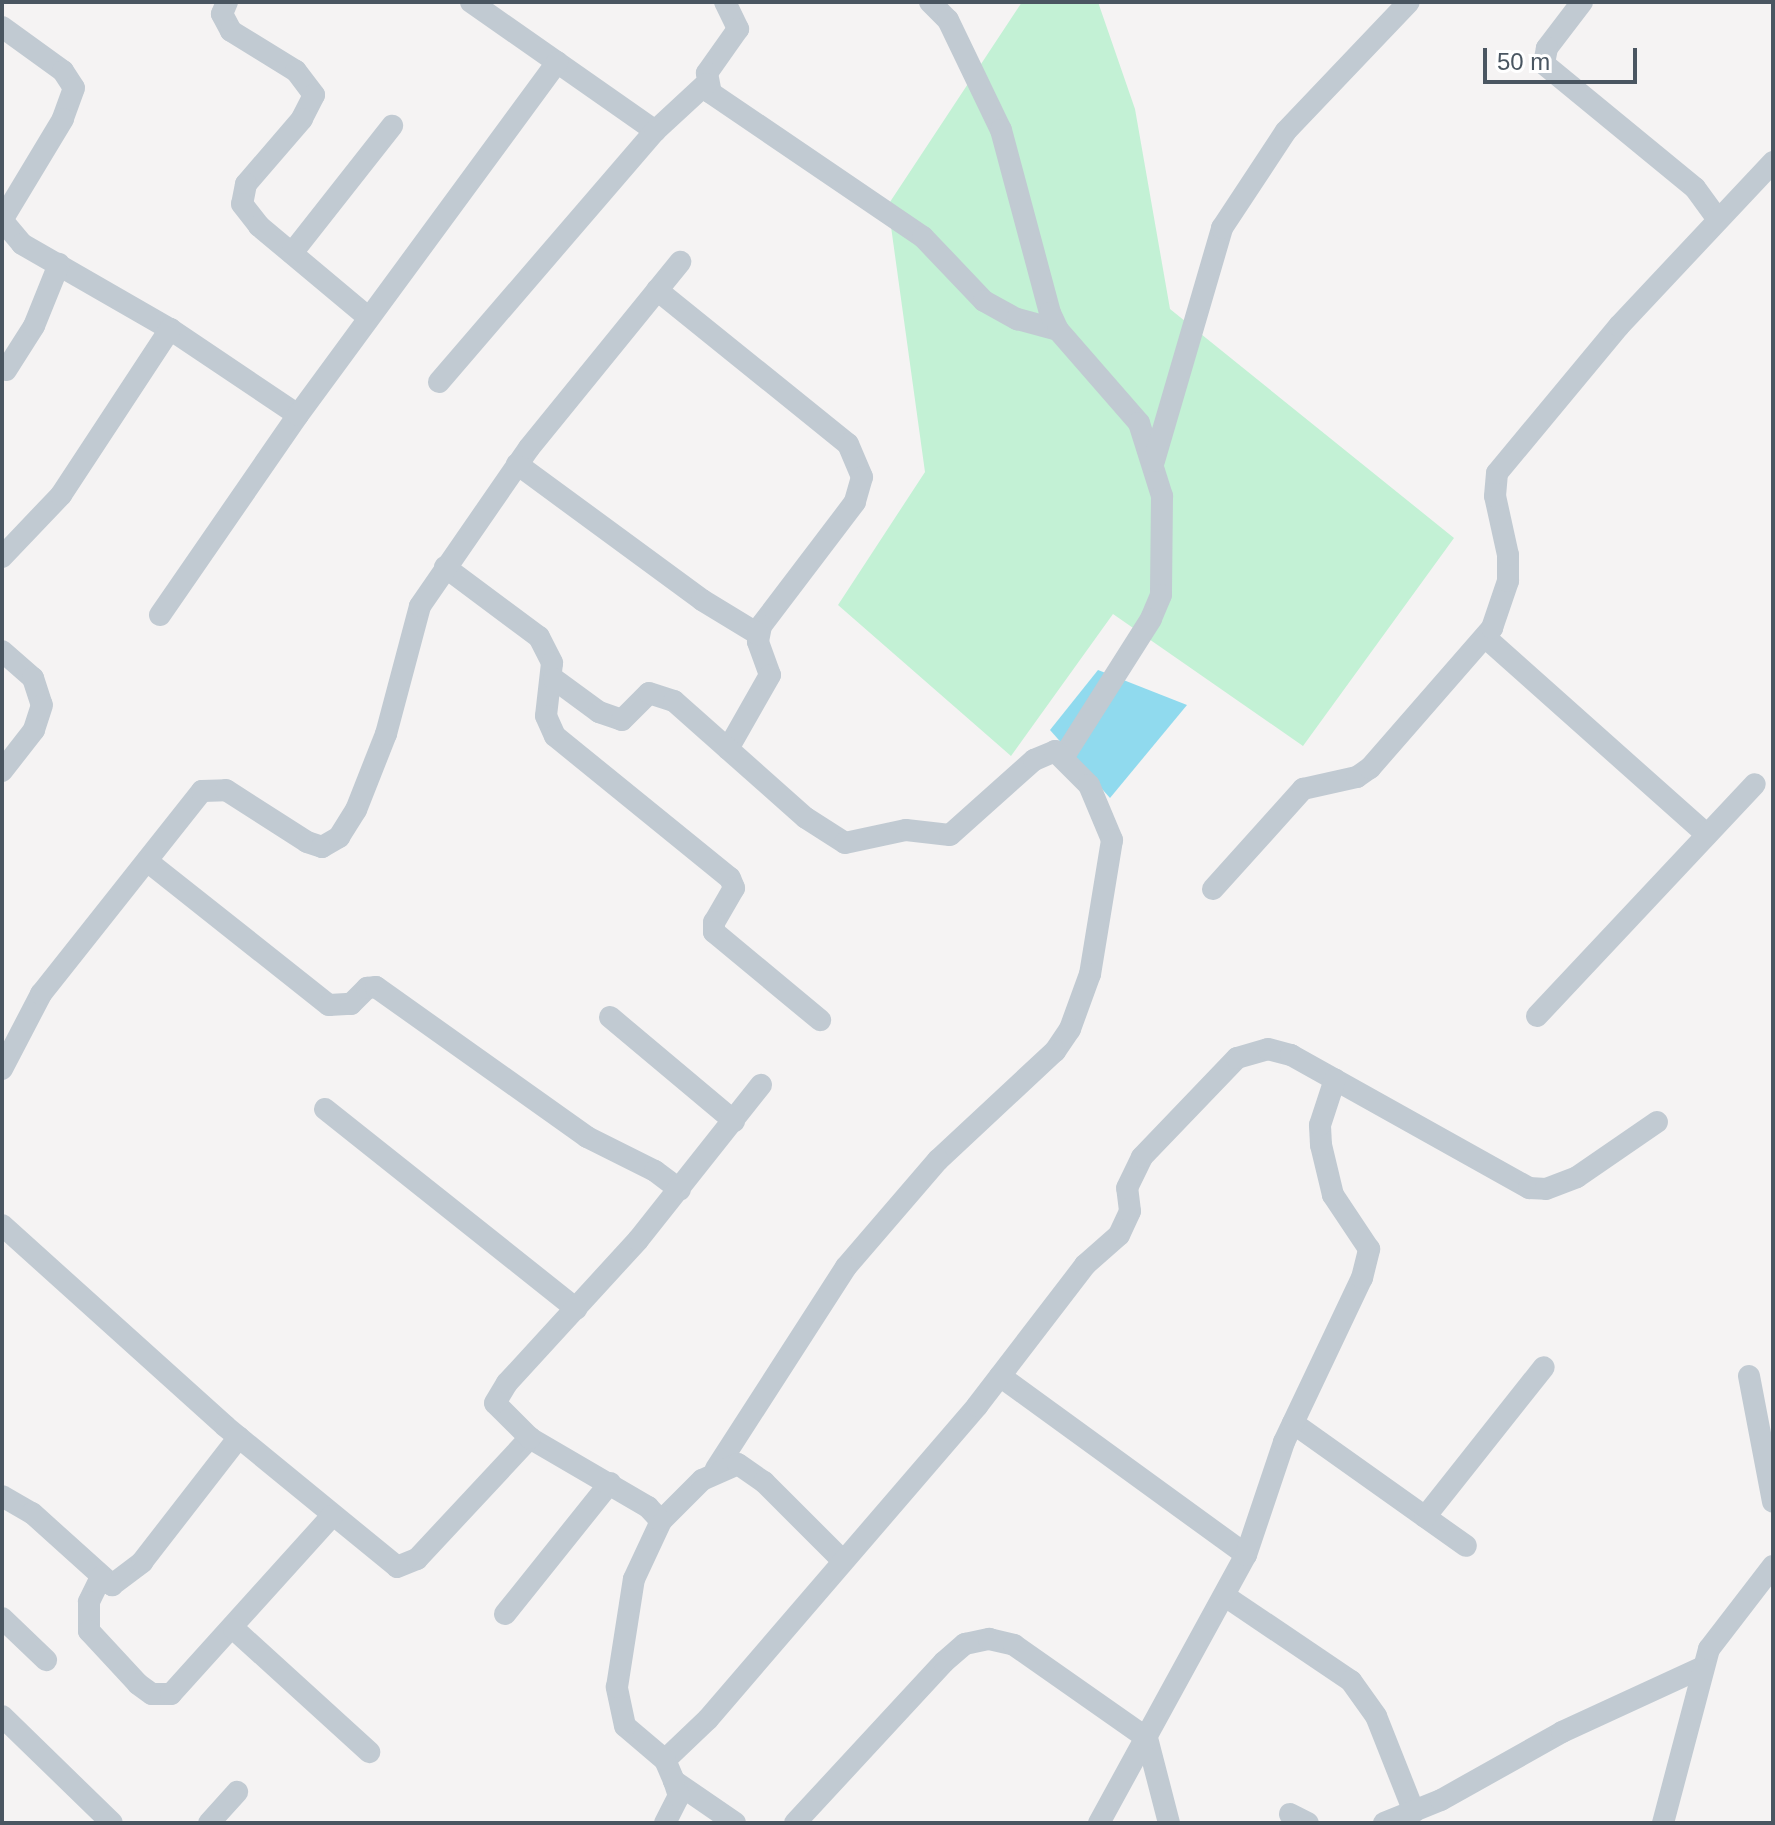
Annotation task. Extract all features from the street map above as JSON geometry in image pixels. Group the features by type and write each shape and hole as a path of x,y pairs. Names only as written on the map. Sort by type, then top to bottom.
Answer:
{"street":[{"path":"227,2 222,14 231,31 296,71 314,95 302,119 241,195 248,213 368,317"},
{"path":"471,2 655,131"},
{"path":"439,382 655,131 706,84 707,73 738,29 725,2"},
{"path":"930,2 948,20 1001,130 1058,330 1139,423 1154,461 1162,496 1161,595 1151,619 1064,756"},
{"path":"1154,461 1222,228 1286,131 1409,2"},
{"path":"1582,2 1547,48 1544,64 1695,188 1718,220"},
{"path":"2,27 63,71 74,88 63,119 2,220 22,244 170,329 298,415"},
{"path":"160,615 368,317 557,62"},
{"path":"706,84 721,100 923,237 984,301 1017,319 1058,330"},
{"path":"292,253 392,126"},
{"path":"1213,889 1303,789 1341,782 1370,768 1485,637 1501,615 1508,581 1495,496 1497,473 1619,326 1773,162"},
{"path":"2,1069 41,994 202,791 217,786 307,842 332,844 362,795 386,734 420,606 517,464 680,262"},
{"path":"6,370 34,326 59,264"},
{"path":"657,290 807,408 848,444 859,462 862,477 855,502 758,634"},
{"path":"2,557 61,495 170,329"},
{"path":"517,464 702,600 758,634 770,675 728,749"},
{"path":"445,567 539,637 554,679 546,716 555,736 730,878 734,888 714,922 714,932 820,1020"},
{"path":"1485,637 1707,835"},
{"path":"2,651 33,678 42,705 34,730 2,771"},
{"path":"554,679 599,712 622,720 649,693 658,692 806,818 845,843 906,830 950,835 1047,752 1064,756 1089,785 1112,840 1082,1005 1055,1051 938,1160 846,1267 716,1469 661,1521 634,1579 617,1687 625,1726 670,1770 735,1823"},
{"path":"1537,1016 1755,784"},
{"path":"147,861 329,1005 351,1004 367,988 376,987 587,1137 655,1171 680,1190"},
{"path":"610,1017 734,1121"},
{"path":"670,1770 708,1719 1000,1376 1078,1274 1127,1223 1127,1188 1142,1157 1237,1058 1268,1049 1335,1079 1529,1188 1546,1189 1577,1177 1657,1122"},
{"path":"1108,1820 1147,1738 1246,1555 1293,1423 1362,1278 1369,1249 1342,1213 1327,1180 1320,1125 1335,1079"},
{"path":"661,1521 648,1507 530,1438 495,1403 680,1190 761,1085"},
{"path":"325,1109 576,1309"},
{"path":"2,1225 239,1437 397,1567 417,1559 530,1438"},
{"path":"1425,1517 1544,1367"},
{"path":"1000,1376 1246,1555"},
{"path":"1749,1376 1773,1502"},
{"path":"1293,1423 1466,1546"},
{"path":"3,1497 32,1513 112,1585 130,1576 239,1437"},
{"path":"716,1469 738,1464 753,1473 842,1560"},
{"path":"505,1614 610,1483"},
{"path":"101,1577 89,1602 89,1631 152,1694 171,1694 234,1629 332,1516"},
{"path":"1663,1823 1701,1668 1709,1649 1773,1566"},
{"path":"1225,1596 1351,1681 1376,1716 1414,1812"},
{"path":"2,1618 46,1660"},
{"path":"234,1629 369,1752"},
{"path":"795,1823 965,1644 989,1639 1014,1645 1147,1738 1169,1823"},
{"path":"1384,1823 1414,1812 1562,1732 1701,1668"},
{"path":"2,1716 112,1823"},
{"path":"665,1823 679,1796 670,1770"},
{"path":"209,1823 237,1792"}],"green space":[{"path":"1022,2 1098,2 1135,109 1170,309 1454,538 1303,746 1113,614 1011,756 838,605 925,472 888,205"}],"water":[{"path":"1098,670 1187,705 1110,798 1050,730"}]}
